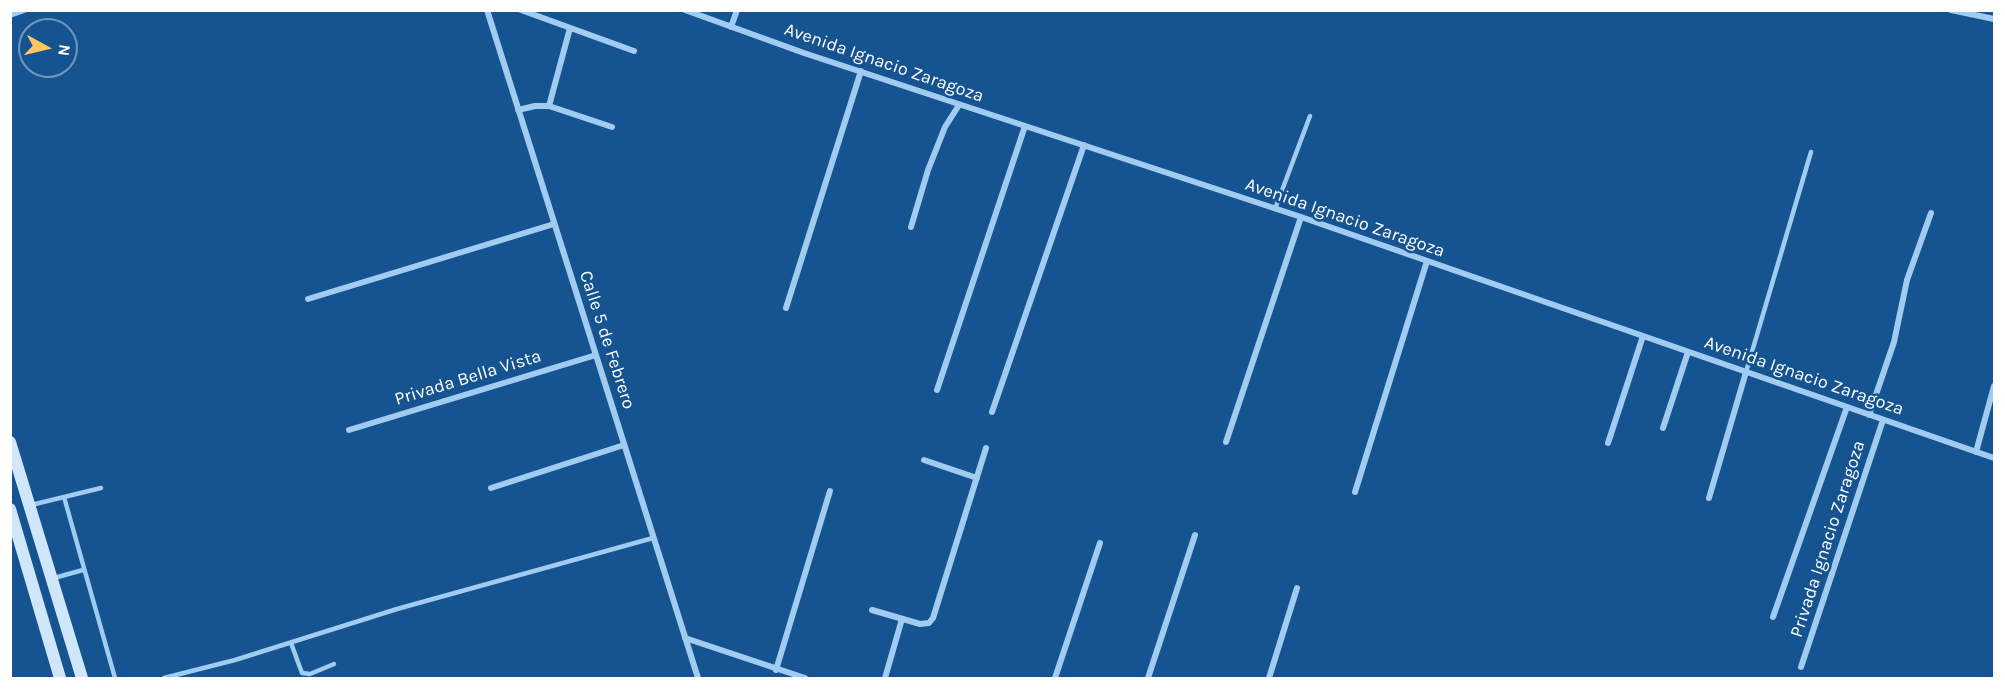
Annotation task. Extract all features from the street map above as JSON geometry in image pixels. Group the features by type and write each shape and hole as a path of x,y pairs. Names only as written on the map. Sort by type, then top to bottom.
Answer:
{"main road":[{"path":"10,442 82,678"},
{"path":"10,509 60,678"}],"street":[{"path":"10,15 24,10"},
{"name":"Calle 5 de Febrero","path":"487,10 698,678"},
{"path":"521,10 634,51"},
{"name":"Avenida Ignacio Zaragoza","path":"684,10 959,105 1275,209 1995,458"},
{"path":"731,27 737,10"},
{"path":"1951,10 1995,19"},
{"path":"549,106 570,28"},
{"path":"786,308 861,71"},
{"path":"518,110 539,105 549,106 612,127"},
{"path":"911,226 928,170 941,138 959,105"},
{"path":"936,390 1025,126"},
{"path":"992,412 1084,145"},
{"path":"1869,415 1894,342 1907,280 1930,213"},
{"path":"1226,442 1301,218"},
{"path":"308,299 554,224"},
{"path":"1355,492 1427,261"},
{"path":"1608,443 1643,336"},
{"path":"1663,428 1688,352"},
{"name":"Privada Bella Vista","path":"349,430 596,355"},
{"path":"1709,498 1746,372"},
{"path":"1976,452 1995,386"},
{"path":"1773,617 1847,407"},
{"name":"Privada Ignacio Zaragoza","path":"1801,667 1883,420"},
{"path":"491,488 624,445"},
{"path":"872,609 924,624 929,623 933,618 986,448"},
{"path":"924,460 977,478"},
{"path":"776,670 830,491"},
{"path":"1148,678 1195,535"},
{"path":"1055,678 1100,543"},
{"path":"1269,678 1297,588"},
{"path":"885,678 902,619"},
{"path":"685,638 805,678"}],"lane":[{"path":"1275,209 1310,116"},
{"path":"1746,372 1810,152"},
{"path":"30,506 101,488"},
{"path":"64,497 114,678"},
{"path":"164,678 291,643 397,609 653,538"},
{"path":"52,579 83,570"},
{"path":"291,643 302,673 310,674 334,664"}]}
